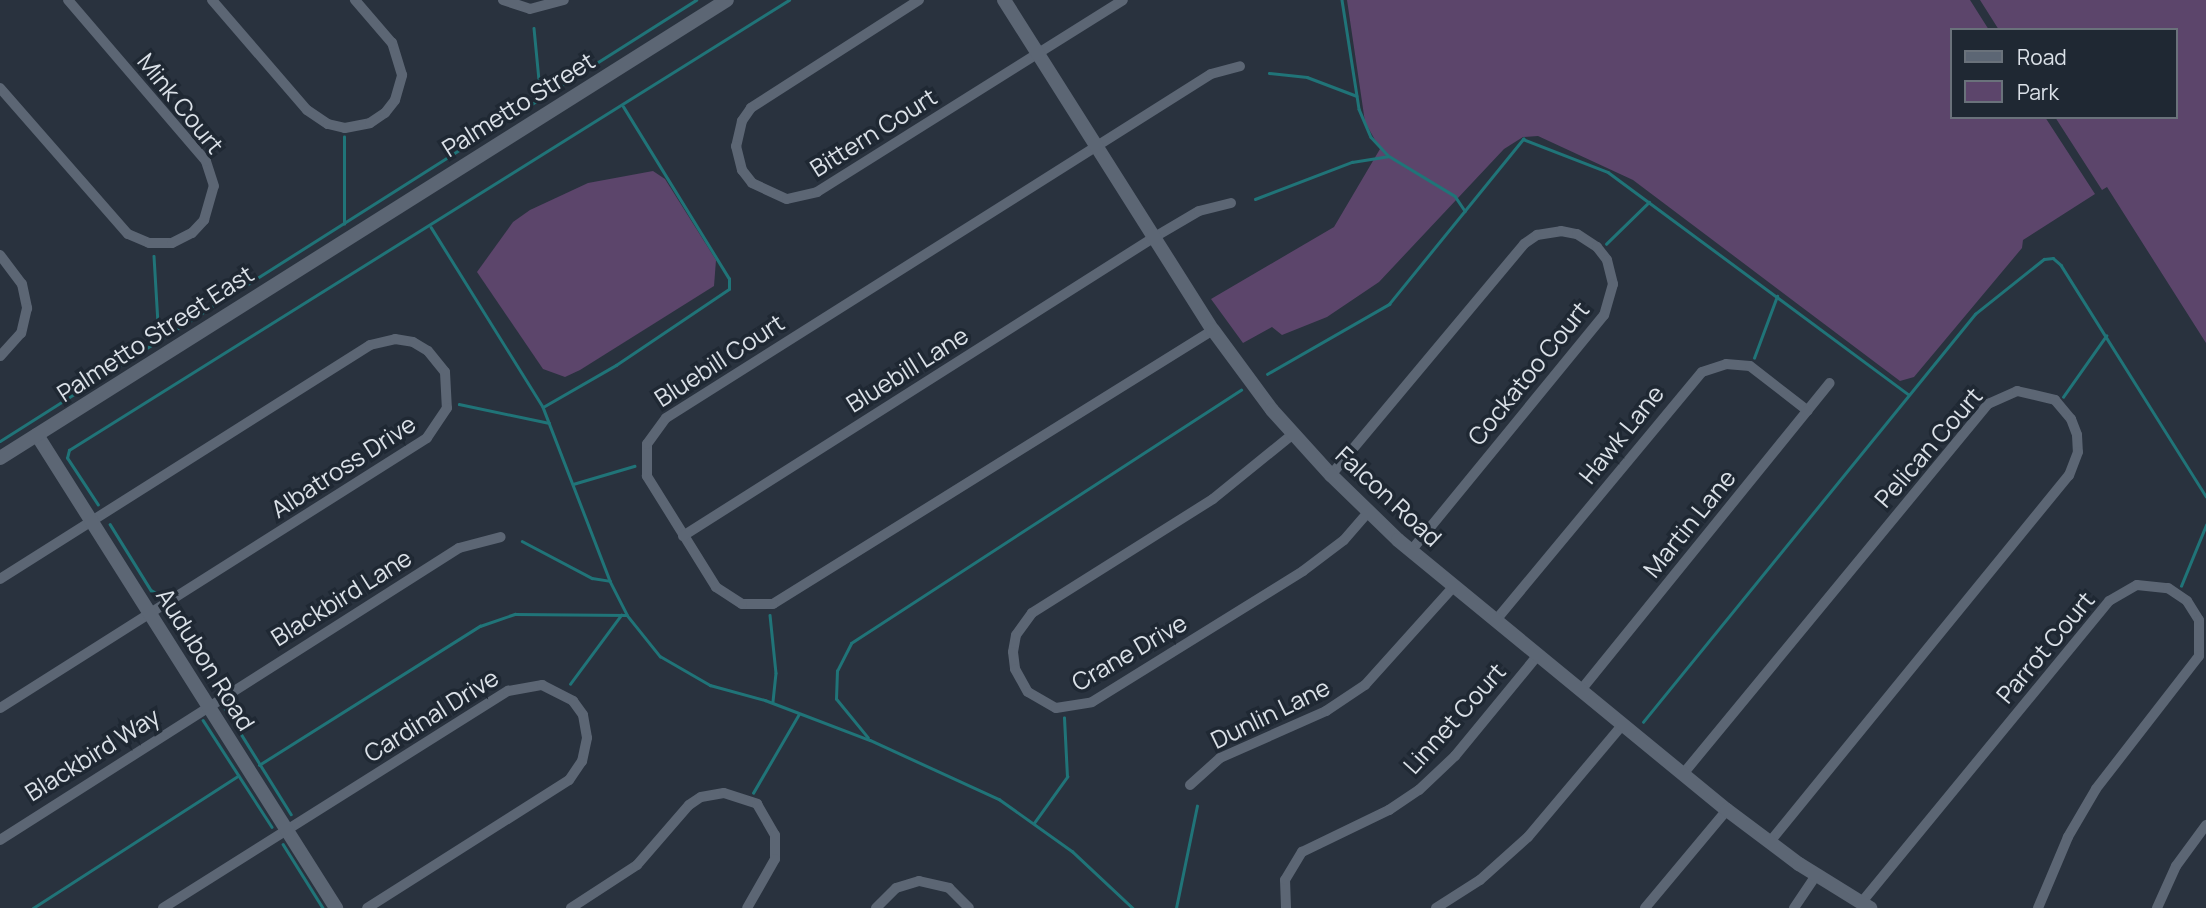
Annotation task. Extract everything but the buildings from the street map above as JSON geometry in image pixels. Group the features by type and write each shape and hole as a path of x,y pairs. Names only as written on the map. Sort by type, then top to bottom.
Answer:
{"street":[{"name":"Mink Court","path":"0,88 128,234 149,243 172,243 192,233 204,220 213,195 206,161 68,0"},
{"path":"212,0 307,110 328,124 345,128 362,126 385,113 398,92 402,75 392,43 355,0"},
{"path":"503,0 530,9 564,0"},
{"name":"Palmetto Street","path":"334,246 727,0"},
{"name":"Bittern Court","path":"919,0 751,107 738,129 736,146 739,162 752,183 787,199 817,192 1123,0"},
{"name":"Falcon Road","path":"1004,0 1213,330 1293,434 1331,475 1411,551 1727,810 1769,843 1866,906"},
{"name":"Bluebill Court","path":"1213,330 780,602 758,606 728,597 716,587 683,536 646,468 648,443 660,423 1211,74 1240,66"},
{"name":"Bluebill Lane","path":"683,536 1153,238 1199,211 1231,203"},
{"name":"Cockatoo Court","path":"1331,475 1524,244 1561,231 1577,234 1597,247 1607,261 1613,284 1604,315 1411,551"},
{"name":"Palmetto Street East","path":"0,458 334,246"},
{"path":"0,255 22,284 27,308 21,333 0,356"},
{"name":"Albatross Drive","path":"0,579 370,345 404,340 429,351 440,364 449,386 447,408 427,438 0,708"},
{"name":"Hawk Lane","path":"1496,620 1702,372 1726,364 1750,366 1808,411"},
{"name":"Martin Lane","path":"1581,690 1830,383"},
{"name":"Pelican Court","path":"1683,774 1988,404 2017,391 2055,400 2071,419 2077,435 2078,452 2069,475 1769,843"},
{"name":"Crane Drive","path":"1293,434 1213,499 1032,613 1016,635 1013,652 1015,670 1028,692 1056,708 1092,702 1303,571 1344,540 1368,512"},
{"name":"Audubon Road","path":"37,435 336,908"},
{"name":"Blackbird Lane","path":"208,705 459,548 500,537"},
{"name":"Parrot Court","path":"1866,906 2109,601 2137,585 2168,588 2187,601 2199,620 2202,642 2196,663 2096,789 2068,837 2038,908"},
{"name":"Dunlin Lane","path":"1190,785 1220,758 1326,711 1356,692 1382,669 1454,586"},
{"name":"Linnet Court","path":"1286,908 1284,886 1293,861 1312,845 1389,810 1419,790 1455,756 1538,655"},
{"name":"Cardinal Drive","path":"163,908 508,691 542,685 573,701 583,715 587,738 582,761 569,780 367,908"},
{"name":"Blackbird Way","path":"0,840 208,705"},
{"path":"1436,908 1480,880 1528,837 1623,724"},
{"path":"571,908 637,865 689,805 701,797 724,793 757,804 775,835 775,859 747,908"},
{"path":"1645,908 1727,810"},
{"path":"2157,908 2176,866 2206,825"},
{"path":"1794,908 1816,875"},
{"path":"876,908 896,888 926,881 949,888 969,908"}],"green space":[{"path":"1347,0 1970,0 1988,28 1951,28 1951,119 2046,119 2095,194 2023,240 2022,248 1914,377 1900,381 1633,180 1538,136 1523,137 1504,149 1379,282 1327,317 1282,335 1272,327 1243,343 1211,299 1334,227 1380,149 1365,122"},
{"path":"1980,0 2206,0 2206,343 2107,187 2102,190 2056,119 2178,119 2178,28 1998,28"},
{"path":"653,171 665,179 716,260 714,286 580,370 565,377 543,369 477,272 513,222 530,210 588,183"}],"waterway":[{"path":"0,441 696,0"},
{"path":"98,505 67,458 69,450 789,0"},
{"path":"1342,0 1359,109 1371,137 1389,156 1455,196 1465,211"},
{"path":"534,28 539,80 548,94"},
{"path":"1269,73 1307,77 1357,96"},
{"path":"543,407 616,365 729,289 729,279 623,107"},
{"path":"344,137 344,224"},
{"path":"1267,374 1389,304 1523,139 1608,172 1908,394"},
{"path":"1255,199 1352,162 1388,156"},
{"path":"1606,244 1649,202"},
{"path":"431,227 543,407 610,581 627,615 660,656 710,685 765,700 870,740 999,799 1072,851 1133,908"},
{"path":"154,256 159,340"},
{"path":"1643,722 1975,314 2044,259 2053,258 2061,265 2206,496"},
{"path":"1754,358 1777,296"},
{"path":"2063,397 2106,336"},
{"path":"868,738 836,699 837,671 851,643 1241,390"},
{"path":"459,404 549,423"},
{"path":"573,484 634,466"},
{"path":"110,524 151,590 162,596"},
{"path":"2181,586 2206,525"},
{"path":"522,541 592,578 610,581"},
{"path":"259,765 480,626 515,614 626,615"},
{"path":"570,684 621,615"},
{"path":"770,615 776,673 773,702"},
{"path":"225,708 291,814"},
{"path":"753,793 799,714"},
{"path":"1034,823 1067,777 1064,718"},
{"path":"203,720 272,827"},
{"path":"33,908 238,776"},
{"path":"1176,908 1197,806"},
{"path":"283,844 323,908"}]}
